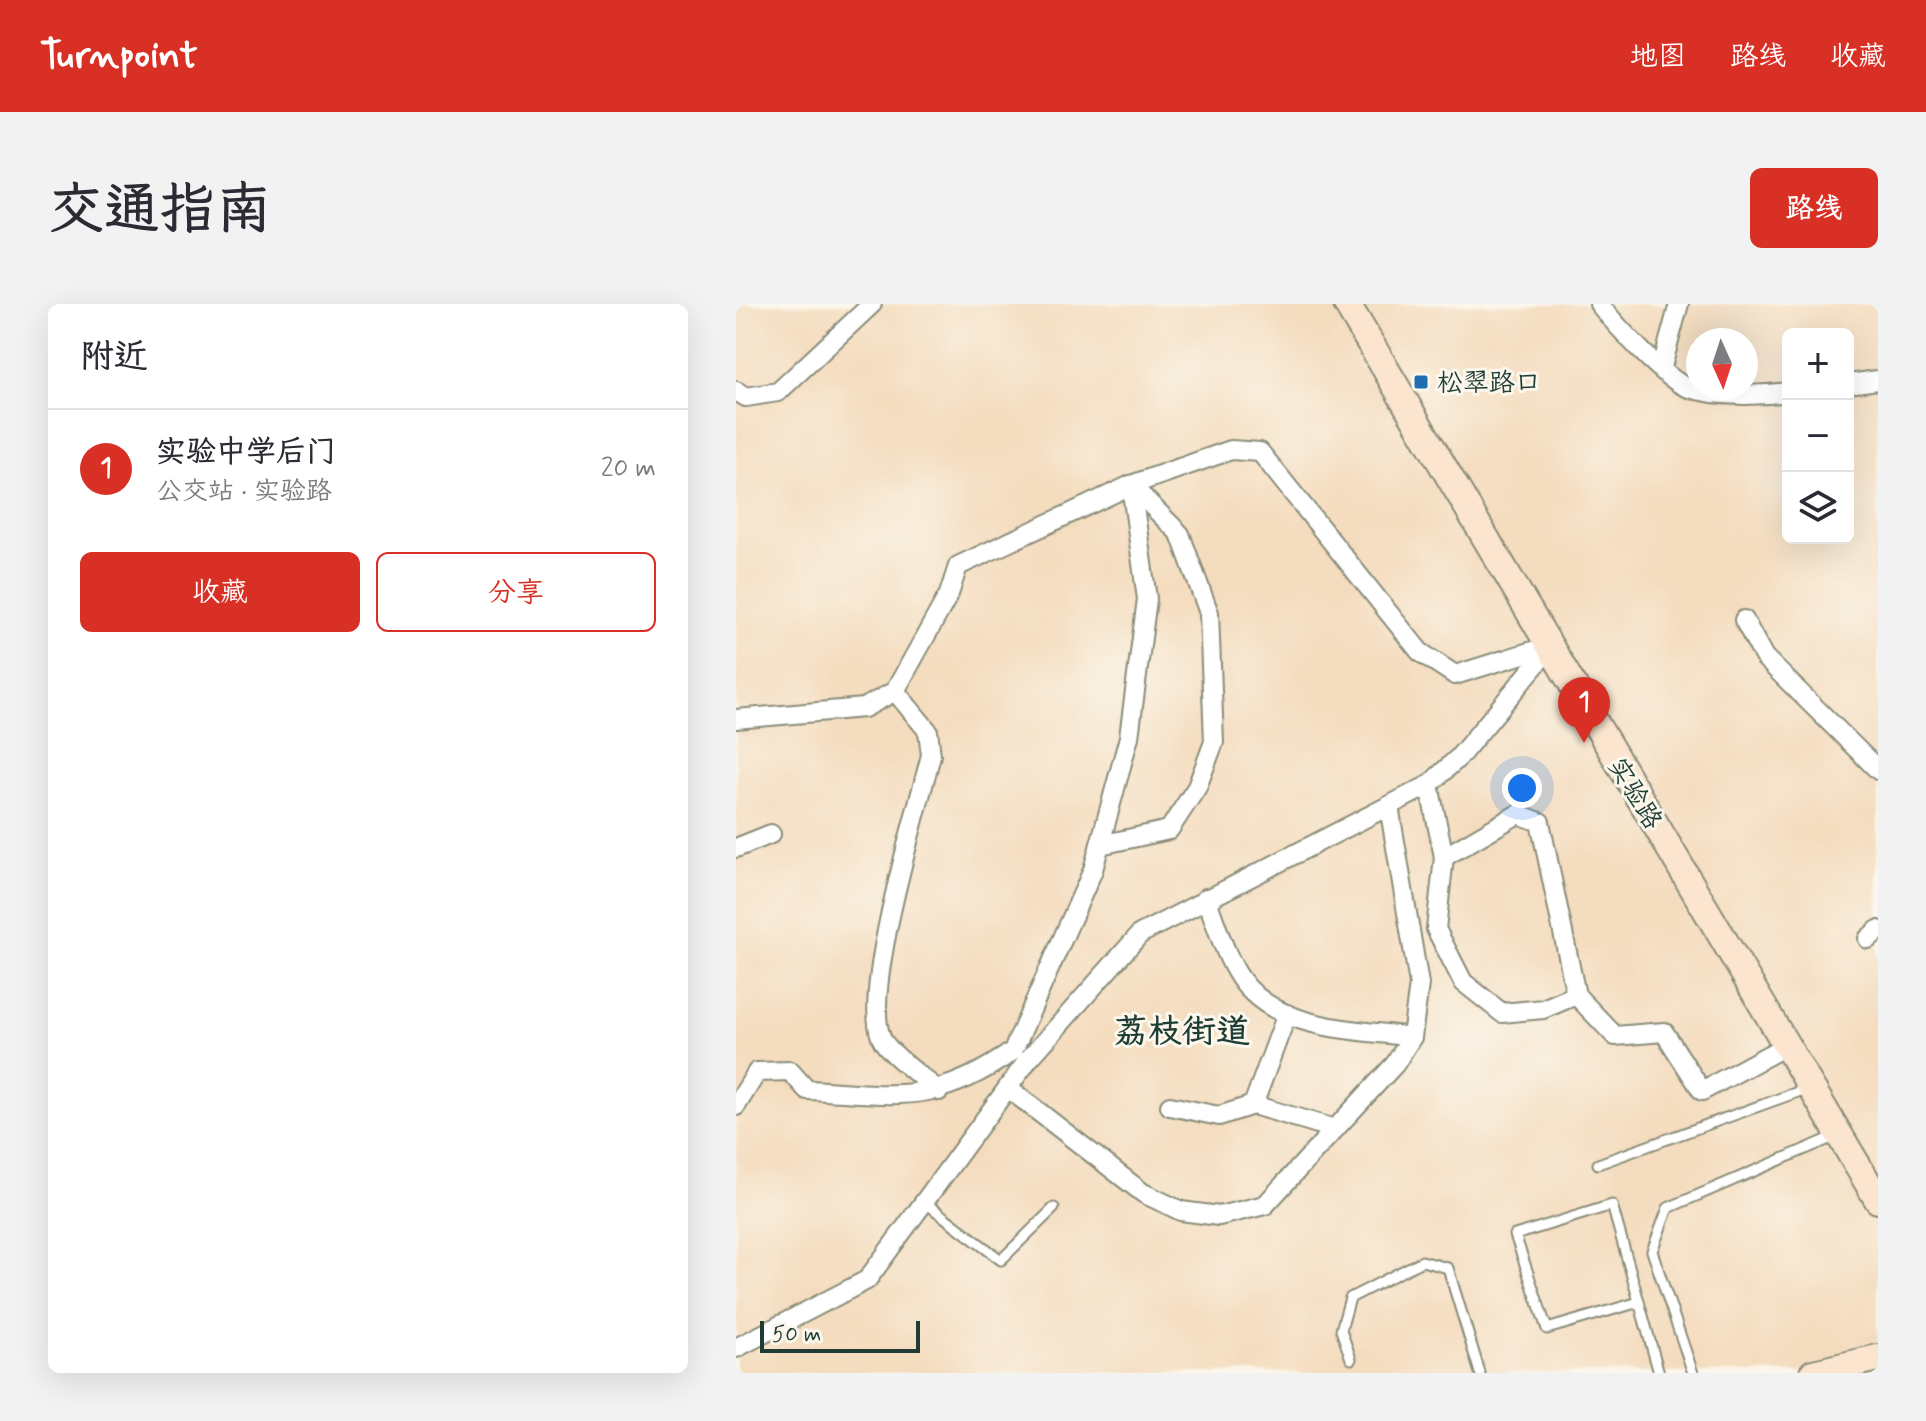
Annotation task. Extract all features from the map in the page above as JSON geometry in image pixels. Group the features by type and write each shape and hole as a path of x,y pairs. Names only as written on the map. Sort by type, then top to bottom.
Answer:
{"street":[{"path":"736,391 746,397 778,392 872,304"},
{"name":"实验路","path":"1347,304 1552,645 1601,734 1878,1200"},
{"path":"1599,304 1630,342 1687,388 1762,396 1782,393"},
{"path":"1662,367 1679,304"},
{"path":"1854,383 1878,380"},
{"path":"736,719 864,708 895,691 949,594 958,566 1131,485 1231,450 1260,452 1420,652 1455,675 1552,645"},
{"path":"1100,845 1169,830 1197,787 1214,742 1209,613 1180,534 1131,485"},
{"path":"736,1348 867,1280 1008,1088 1093,870 1129,737 1147,599 1131,485"},
{"path":"1744,620 1764,657 1878,770"},
{"path":"736,1106 757,1072 790,1071 807,1090 883,1096 939,1091 1021,1056 1140,934 1429,785 1459,757 1552,645"},
{"path":"895,691 928,731 931,755 878,974 875,1013 881,1040 939,1091"},
{"path":"1429,785 1444,857 1436,929 1463,982 1502,1013 1543,1009 1576,995"},
{"path":"1008,1088 1143,1193 1181,1211 1219,1216 1265,1205 1395,1064 1412,1037 1419,984 1389,806"},
{"path":"1444,857 1518,814 1540,822 1576,995 1615,1036 1664,1032 1702,1091 1787,1045"},
{"path":"736,848 771,834"},
{"path":"1206,898 1240,979 1266,1003 1298,1020 1412,1037"},
{"path":"1253,1105 1287,1014"},
{"path":"1170,1106 1219,1116 1253,1105 1335,1129"},
{"path":"1813,1373 1878,1358"}],"lane":[{"path":"1598,1164 1812,1087"},
{"path":"1693,1373 1652,1251 1668,1208 1840,1134"},
{"path":"923,1201 1001,1260 1054,1208"},
{"path":"1639,1302 1547,1329 1515,1235 1612,1205 1659,1373"},
{"path":"1351,1359 1341,1330 1350,1298 1422,1261 1448,1268 1480,1373"}],"place":[{"name":"松翠路口","path":"1421,382"},
{"name":"实验中学后门","path":"1584,743"}],"district":[{"name":"荔枝街道","path":"1182,1030"}]}
